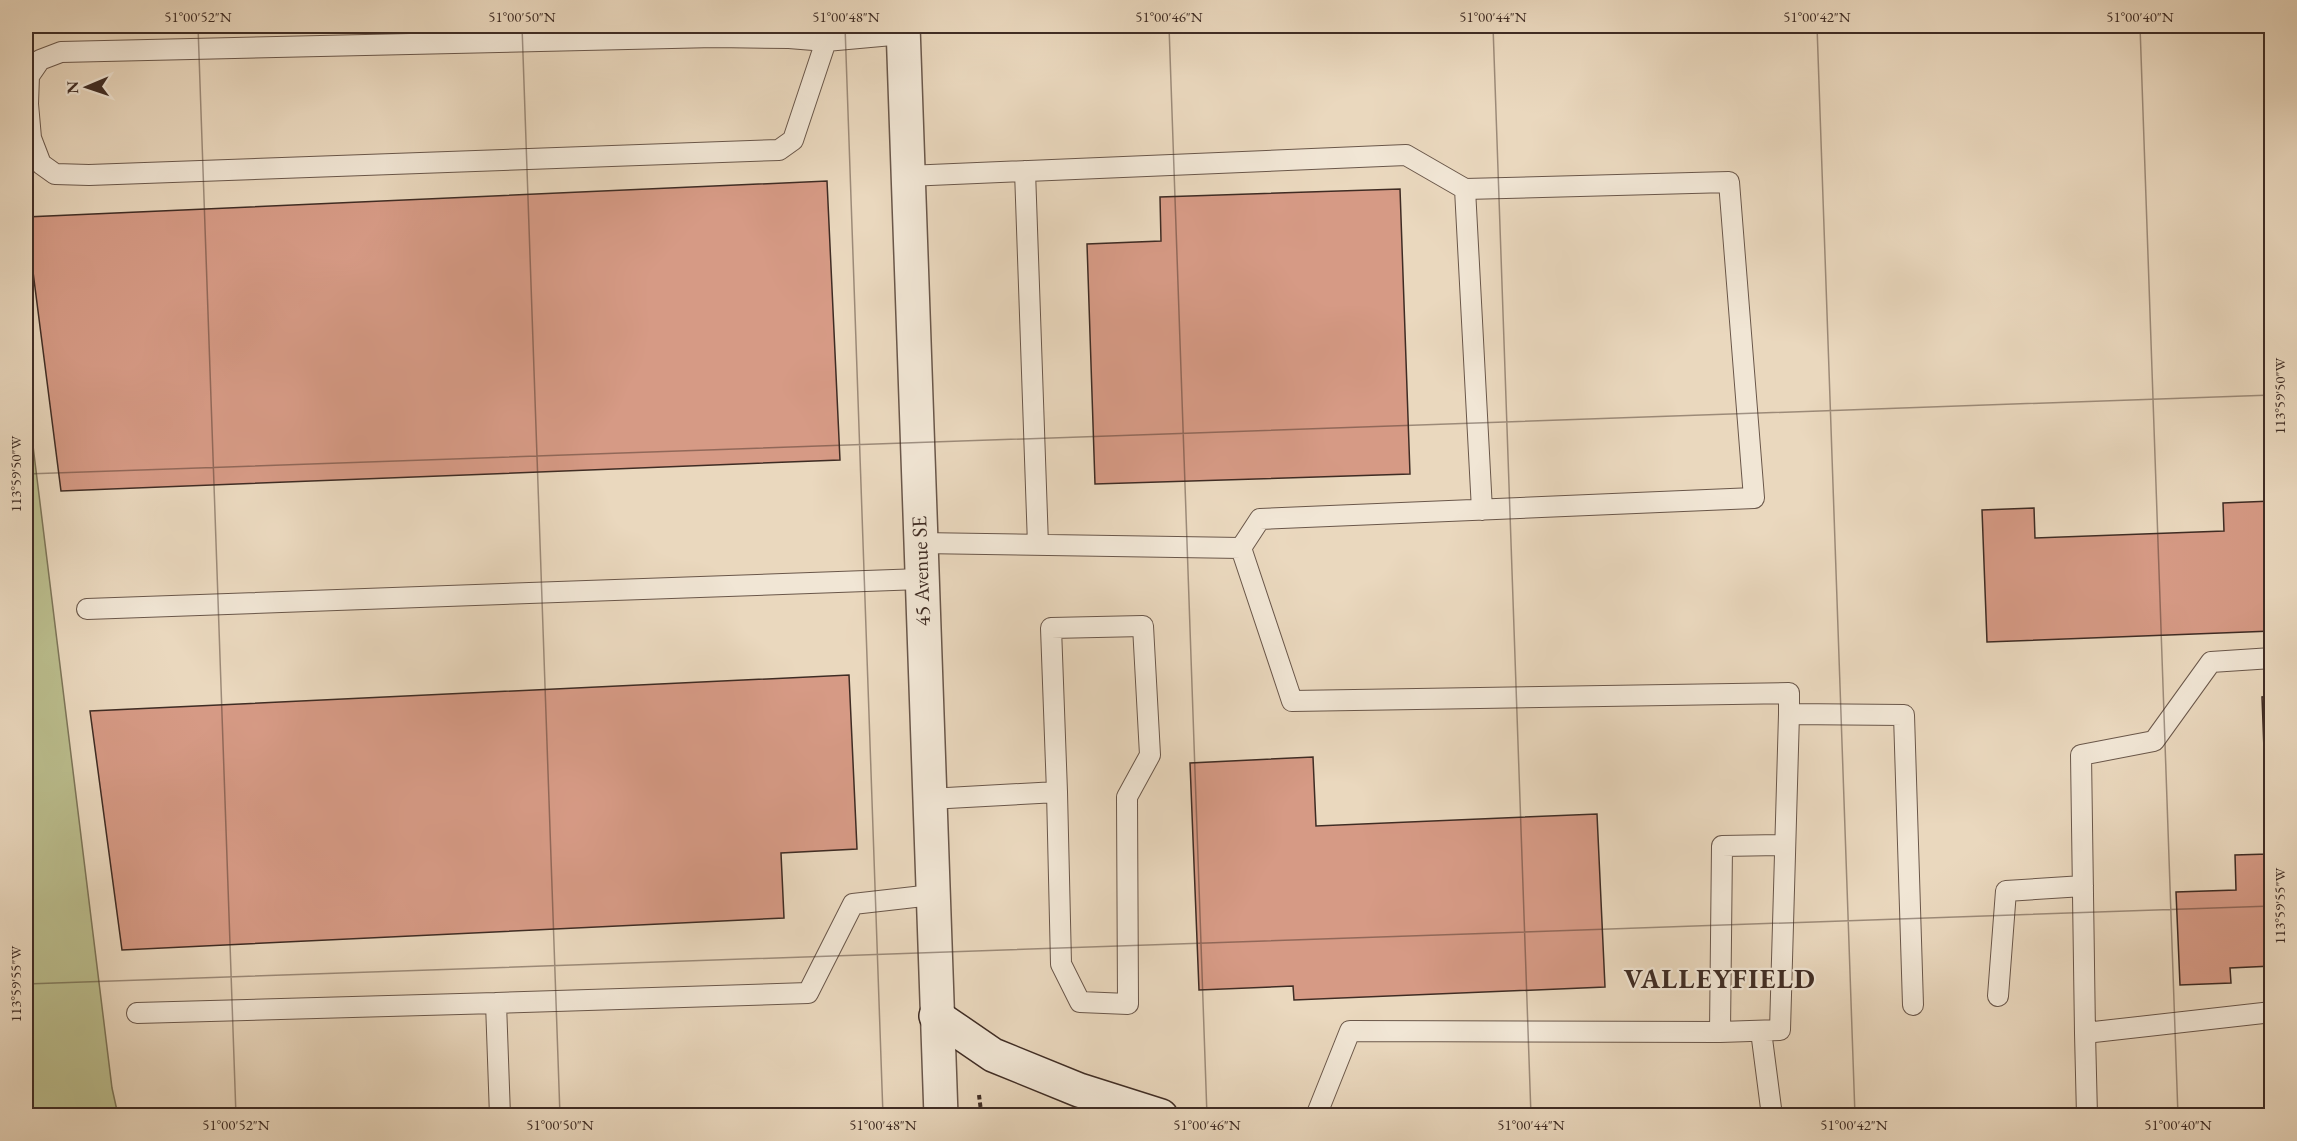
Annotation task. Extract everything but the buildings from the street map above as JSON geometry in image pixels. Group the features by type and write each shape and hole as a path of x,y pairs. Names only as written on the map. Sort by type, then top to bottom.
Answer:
{"street":[{"name":"45 Avenue SE","path":"903,30 928,799 941,1116"},
{"path":"936,1016 993,1055 1079,1090 1161,1116"}],"lane":[{"path":"826,41 793,140 779,150 89,175 55,174 40,164 31,138 28,104 29,76 40,60 61,52 715,37 826,41 903,30"},
{"path":"907,176 1406,155 1465,189 1729,182 1754,498 1260,519 1241,548"},
{"path":"1025,171 1038,545"},
{"path":"1465,189 1482,510"},
{"path":"920,543 1241,548"},
{"path":"1241,548 1292,701 1789,693 1780,1030 1720,1032 1350,1031 1316,1116"},
{"path":"87,609 921,579"},
{"path":"1143,626 1150,755 1127,797 1128,1004 1080,1002 1061,964 1056,792 1051,628 1143,626"},
{"path":"2086,1116 2081,755 2154,741 2211,662 2271,658"},
{"path":"1789,714 1904,715 1913,1005"},
{"path":"928,799 1056,792"},
{"path":"1720,1032 1722,846 1785,845"},
{"path":"1998,996 2006,891 2083,886"},
{"path":"137,1013 808,993 853,904 932,895"},
{"path":"496,1004 500,1116"},
{"path":"2085,1033 2271,1012"},
{"path":"1761,1031 1772,1116"}],"path":[{"path":"979,1095 981,1111"}],"green space":[{"path":"26,389 112,1088 118,1115 26,1115"}],"district":[{"name":"VALLEYFIELD","path":"1720,979"}]}
